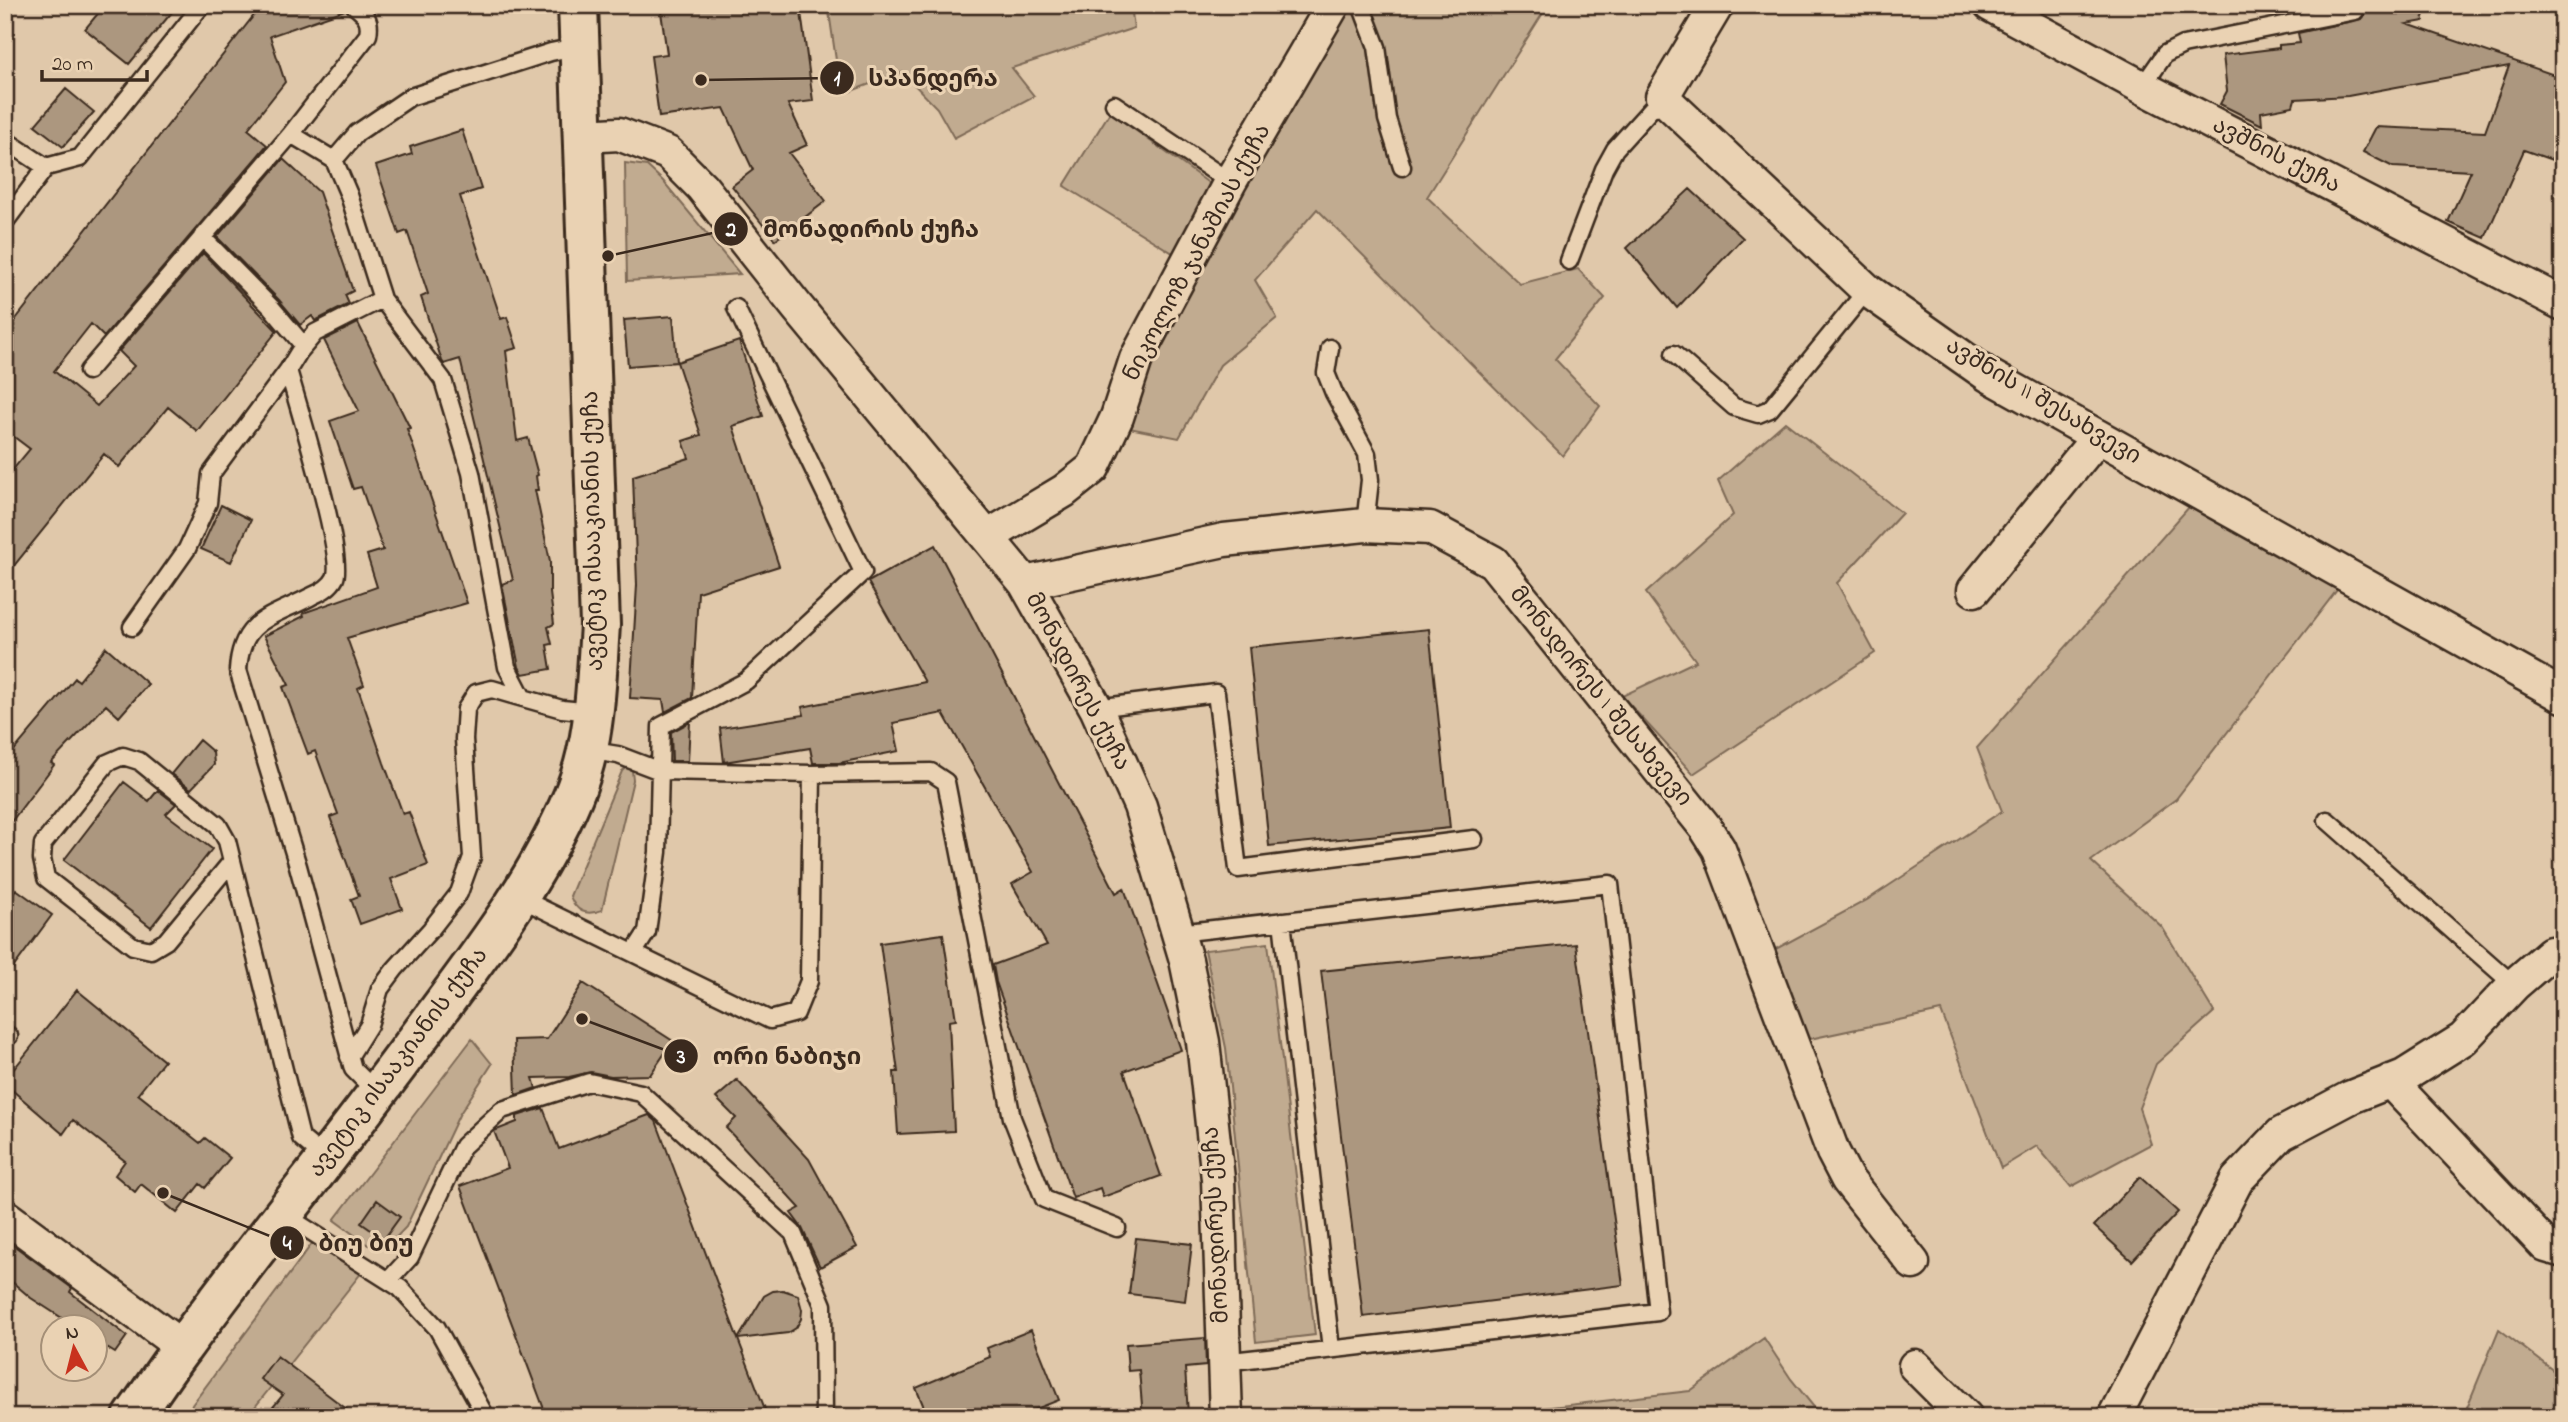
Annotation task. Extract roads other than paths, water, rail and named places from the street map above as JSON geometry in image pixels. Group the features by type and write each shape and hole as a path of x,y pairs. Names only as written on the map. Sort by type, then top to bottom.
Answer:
{"main road":[{"name":"ავეტიკ ისააკიანის ქუჩა","path":"133,1417 182,1347 377,1094 520,898 573,796 587,750 594,712 600,625 578,5"}],"street":[{"name":"ნიკოლოზ ჯანაშიას ქუჩა","path":"987,537 1064,491 1093,468 1117,417 1136,359 1230,182 1333,5"},
{"path":"1662,97 1717,5"},
{"name":"ავშნის ქუჩა","path":"1990,5 2142,87 2563,304"},
{"name":"ავშნის II შესახვევი","path":"1662,97 1867,290 1988,375 2563,696"},
{"name":"მონადირეს ქუჩა","path":"584,136 619,134 668,153 702,187 796,307 1025,583 1096,708 1140,806 1178,933 1203,1042 1218,1178 1226,1417"},
{"path":"1974,590 2098,437"},
{"name":"მონადირეს I შესახვევი","path":"1025,583 1224,540 1365,524 1430,528 1493,562 1705,827 1719,849 1833,1152 1847,1179 1913,1263"},
{"path":"2114,1417 2237,1180 2281,1134 2351,1097 2404,1076 2463,1039 2514,985 2551,953"},
{"path":"2390,1082 2546,1246 2563,1251"},
{"path":"6,1217 182,1347"},
{"path":"1914,1366 1966,1417"}],"lane":[{"path":"5,222 46,167 80,158 202,5"},
{"path":"1361,5 1377,47 1387,119 1402,167"},
{"path":"88,371 291,134 368,35 370,25 367,16 355,6"},
{"path":"2142,87 2165,54 2183,45 2355,11"},
{"path":"334,160 357,133 410,97 551,52 580,46"},
{"path":"1569,261 1604,169 1615,149 1662,97"},
{"path":"1114,104 1230,182"},
{"path":"291,134 334,160 347,190 382,299 443,380 471,472 507,667 523,698"},
{"path":"5,140 46,167"},
{"path":"202,237 271,307 304,346"},
{"path":"1674,354 1734,407 1758,414 1770,409 1867,290"},
{"path":"132,627 187,549 208,503 211,474 304,346 315,333 382,299"},
{"path":"634,952 647,932 658,852 661,726 746,681 863,572 736,308"},
{"path":"1330,348 1326,373 1367,454 1370,480 1365,524"},
{"path":"288,370 332,531 336,577 326,589 251,627 239,650 238,670 298,866 349,1057 353,1069 377,1094"},
{"path":"349,1057 369,1025 380,989 459,892 472,857 464,739 466,709 476,693 492,689 562,709 594,712"},
{"path":"1096,708 1216,693 1238,869 1474,839"},
{"path":"587,750 618,755 660,771 812,774 931,772 946,782 1012,1118 1044,1199 1118,1228"},
{"path":"232,861 166,941 151,950 134,946 46,878 42,859 43,844 107,763 123,755 139,761 218,825 227,841 232,861 301,1138 327,1160"},
{"path":"520,898 770,1020 796,1013 809,981 812,774"},
{"path":"2327,820 2514,985"},
{"path":"1178,933 1610,884 1658,1312 1223,1362"},
{"path":"1282,921 1331,1349"},
{"path":"389,1280 410,1257 463,1146 502,1111 589,1082 641,1093 793,1233 823,1305 824,1417"},
{"path":"285,1214 400,1288 437,1328 486,1417"}],"place":[{"name":"სპანდერა","path":"701,80"},
{"name":"მონადირის ქუჩა","path":"608,256"},
{"name":"ორი ნაბიჯი","path":"582,1019"},
{"name":"ბიუ ბიუ","path":"163,1193"}]}
